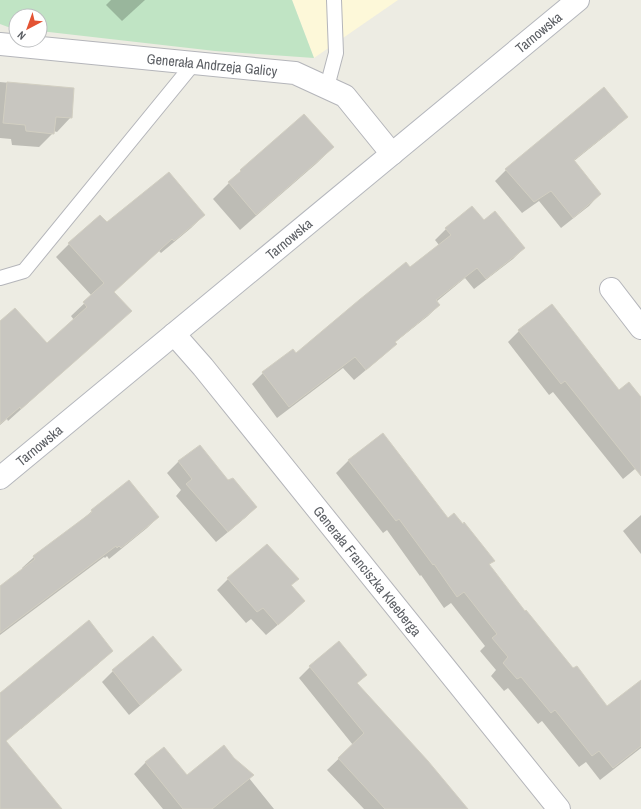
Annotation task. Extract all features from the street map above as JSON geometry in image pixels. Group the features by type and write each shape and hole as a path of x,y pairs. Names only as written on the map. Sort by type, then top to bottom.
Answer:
{"street":[{"name":"Tarnowska","path":"0,478 578,0"},
{"name":"Generała Andrzeja Galicy","path":"0,44 295,73 345,96 392,154"},
{"path":"611,289 641,328"},
{"name":"Generała Franciszka Kleeberga","path":"174,334 218,386 559,809"}],"lane":[{"path":"327,87 336,53 334,0"},
{"path":"0,278 24,271 194,63"}],"shaded area":[{"path":"292,0 398,0 314,58"}],"green space":[{"path":"0,0 292,0 314,58 215,51 48,32 48,8 8,8 8,27 0,24"}],"building":[{"path":"7,82 74,88 72,118 56,117 54,134 26,131 25,125 3,123"},
{"path":"604,87 628,117 574,160 601,194 573,218 551,191 534,202 505,169"},
{"path":"304,114 334,147 256,215 228,182"},
{"path":"169,172 205,215 174,241 172,239 114,292 132,311 21,409 20,407 0,424 0,321 15,308 47,343 87,307 83,302 104,283 68,243 100,215 107,222"},
{"path":"472,206 484,220 495,211 525,248 486,279 477,268 436,300 440,305 395,342 397,344 366,370 355,357 289,407 262,372 293,349 296,353 406,262 410,267 451,235 445,228"},
{"path":"552,304 619,390 629,382 641,397 641,476 565,381 561,384 518,330"},
{"path":"383,433 448,518 454,513 463,524 464,522 495,561 489,564 525,611 526,610 573,668 577,666 607,706 641,680 641,746 613,768 599,751 592,756 555,710 551,713 521,677 517,679 503,663 508,657 492,638 497,634 464,592 457,597 434,564 433,565 399,519 396,521 348,460"},
{"path":"200,445 228,480 233,478 257,507 228,532 186,484 192,479 178,461"},
{"path":"129,480 159,517 121,548 119,546 117,548 116,546 0,633 0,586 35,559 33,556 92,512 91,510"},
{"path":"267,544 299,579 291,585 305,601 278,625 263,608 257,612 227,578"},
{"path":"89,620 113,651 6,741 62,809 0,809 0,693"},
{"path":"153,636 182,670 140,705 112,670"},
{"path":"339,641 367,675 357,683 428,761 468,809 385,809 338,758 364,733 309,666"},
{"path":"224,745 234,758 254,775 212,809 183,809 145,762 164,747 187,775"}]}
